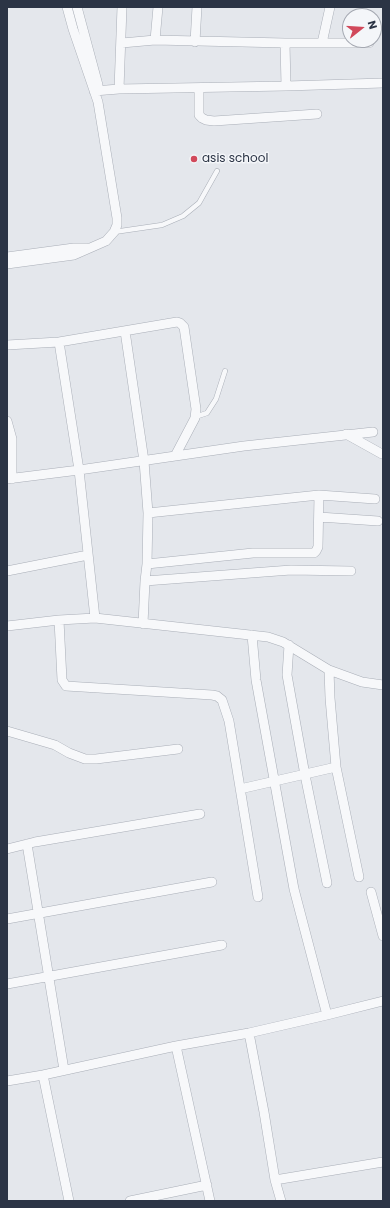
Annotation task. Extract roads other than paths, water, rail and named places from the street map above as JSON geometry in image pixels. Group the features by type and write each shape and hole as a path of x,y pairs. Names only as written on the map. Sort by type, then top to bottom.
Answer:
{"street":[{"path":"67,7 97,91"},
{"path":"7,264 74,255 106,241 114,232 117,225 97,91 77,7"},
{"path":"119,89 122,43 122,7"},
{"path":"155,40 158,7"},
{"path":"195,42 197,7"},
{"path":"322,43 330,7"},
{"path":"122,43 155,40 195,42 342,43"},
{"path":"285,43 286,86"},
{"path":"97,91 119,89 383,83"},
{"path":"199,88 199,114 206,120 214,121 317,114"},
{"path":"7,257 74,248 89,248"},
{"path":"7,345 59,342 177,322 182,324 184,327 196,409 195,418 175,456"},
{"path":"125,331 144,461 148,513 147,564 143,624"},
{"path":"59,342 79,470 95,618"},
{"path":"7,421 12,439 10,479 244,446 373,432"},
{"path":"346,434 382,454"},
{"path":"148,513 319,495 376,500"},
{"path":"147,564 253,553 314,553 318,547 320,517 319,495"},
{"path":"320,517 378,521"},
{"path":"7,571 88,555"},
{"path":"145,580 291,570 351,570"},
{"path":"7,626 59,620 95,618 268,637 289,645 329,670 362,682 383,685"},
{"path":"59,620 62,680 66,686 212,695 217,696 222,700 229,721 258,897"},
{"path":"252,635 256,680 294,889 327,1015"},
{"path":"289,645 288,675 305,775 327,883"},
{"path":"329,670 336,767 359,877"},
{"path":"7,731 55,745 68,753 85,759 178,750"},
{"path":"240,789 336,767"},
{"path":"7,849 27,844 200,814"},
{"path":"27,844 64,1070"},
{"path":"7,918 212,882"},
{"path":"371,892 383,936"},
{"path":"7,984 222,944"},
{"path":"7,1081 43,1075 176,1046 249,1033 383,1001"},
{"path":"249,1033 280,1201"},
{"path":"176,1046 210,1201"},
{"path":"43,1075 69,1201"},
{"path":"275,1180 383,1162"},
{"path":"130,1201 207,1185"}],"lane":[{"path":"114,232 162,225 183,216 199,203 217,171"},
{"path":"195,418 207,413 210,409 216,399 225,371"}],"place":[{"name":"asis school","path":"194,159"}]}
